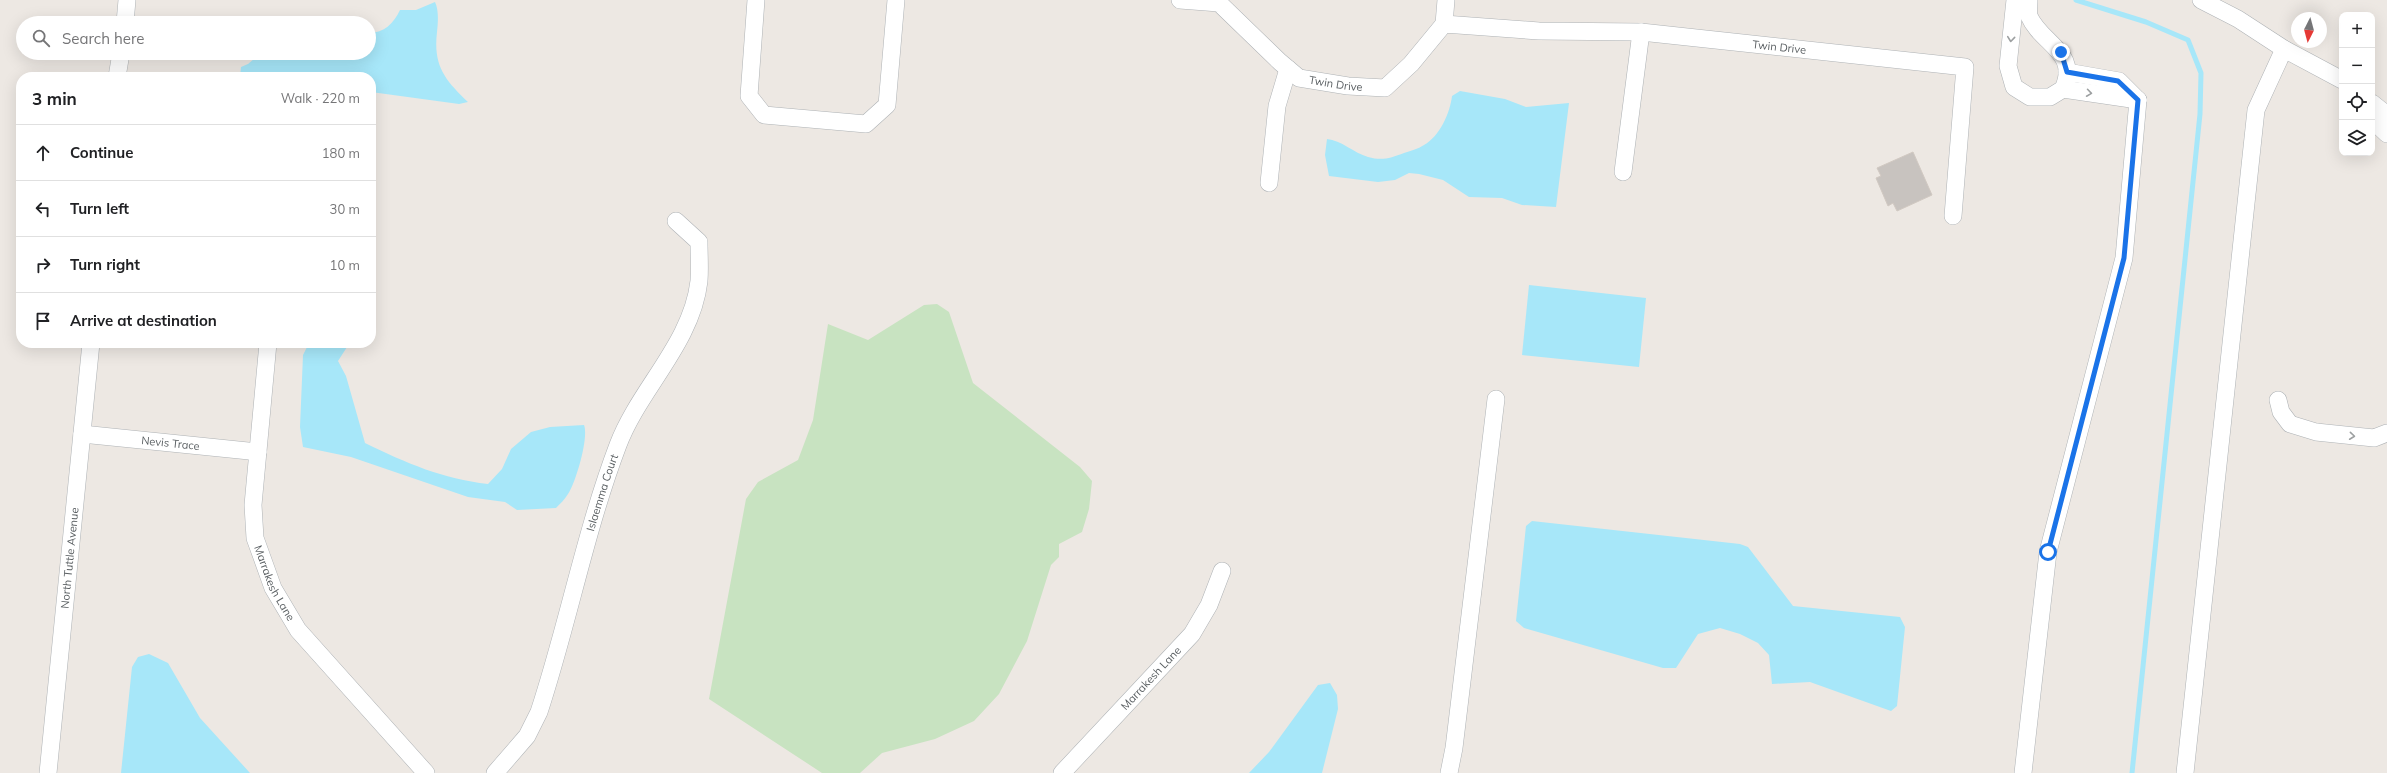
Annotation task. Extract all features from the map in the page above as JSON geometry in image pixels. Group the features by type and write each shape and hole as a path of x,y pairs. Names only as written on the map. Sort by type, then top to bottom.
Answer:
{"street":[{"path":"125,16 128,0"},
{"path":"756,0 749,96 764,115 866,124 887,105 896,0"},
{"name":"Twin Drive","path":"1180,0 1218,3 1299,78 1348,86 1385,88 1411,64 1444,24 1539,31 1641,32 1965,67 1953,216"},
{"path":"1444,24 1446,0"},
{"path":"2015,0 2008,66 2014,87 2030,97 2050,97 2063,89 2066,82 2067,72 2061,52 2043,37 2029,14 2029,0"},
{"path":"2201,0 2238,19 2284,49 2339,78"},
{"path":"1623,172 1641,32"},
{"path":"2185,773 2256,110 2284,49"},
{"path":"118,72 119,60"},
{"path":"1269,182 1278,106 1288,69"},
{"path":"2067,72 2118,81 2138,100"},
{"path":"2063,89 2138,100"},
{"path":"2024,773 2048,552 2124,258 2138,100"},
{"path":"2375,105 2387,115"},
{"path":"2375,123 2387,134"},
{"name":"Islaemma Court","path":"495,773 527,736 539,712 599,496 619,443 679,339 692,308 699,282 699,242 676,221"},
{"name":"North Tuttle Avenue","path":"48,773 91,348"},
{"name":"Marrakesh Lane","path":"268,348 253,505 255,538 273,588 298,630 426,773"},
{"path":"1449,773 1454,748 1496,399"},
{"path":"2278,400 2281,412 2290,424 2316,432 2374,438 2387,434"},
{"name":"Nevis Trace","path":"82,434 258,452"},
{"name":"Marrakesh Lane","path":"1062,773 1192,634 1209,605 1222,571"}],"green space":[{"path":"937,304 949,312 973,383 1080,467 1092,481 1089,509 1082,532 1059,544 1059,557 1051,565 1027,641 999,694 974,721 935,739 882,753 860,773 822,773 709,699 746,499 758,482 798,460 813,420 828,324 868,340 924,305"}],"water":[{"path":"435,2 438,13 436,44 439,63 442,72 447,79 468,102 459,104 376,93 376,72 240,72 241,67 253,60 376,60 376,32 384,29 392,23 400,10 416,10"},
{"path":"1460,91 1505,99 1526,107 1569,103 1556,207 1522,205 1502,198 1469,197 1443,180 1419,174 1409,173 1395,180 1378,182 1329,176 1325,155 1327,139 1337,142 1368,157 1378,159 1391,158 1414,150 1430,141 1435,136 1443,124 1449,110 1452,96"},
{"path":"1529,285 1646,298 1639,367 1522,355"},
{"path":"306,348 346,348 338,361 346,376 365,443 395,457 440,474 471,482 488,484 502,469 511,449 531,432 550,427 584,425 585,439 575,480 564,500 556,508 517,510 505,502 468,497 351,457 303,447 300,427 303,355"},
{"path":"1532,521 1740,544 1748,547 1793,606 1900,617 1905,627 1897,706 1891,711 1810,682 1772,684 1769,655 1758,643 1740,634 1720,628 1698,634 1676,668 1663,668 1524,628 1516,621 1526,526"},
{"path":"149,654 168,663 200,718 250,773 121,773 132,667 138,657"},
{"path":"1330,683 1337,695 1338,709 1322,773 1249,773 1269,752 1318,685"}],"building":[{"path":"1913,152 1932,195 1897,211 1893,203 1888,206 1876,178 1881,176 1877,168"}],"waterway":[{"path":"2076,0 2146,22 2188,40 2201,73 2200,114 2132,773"}],"route":[{"path":"2048,552 2124,258 2138,100 2118,81 2067,72 2061,52"}]}
